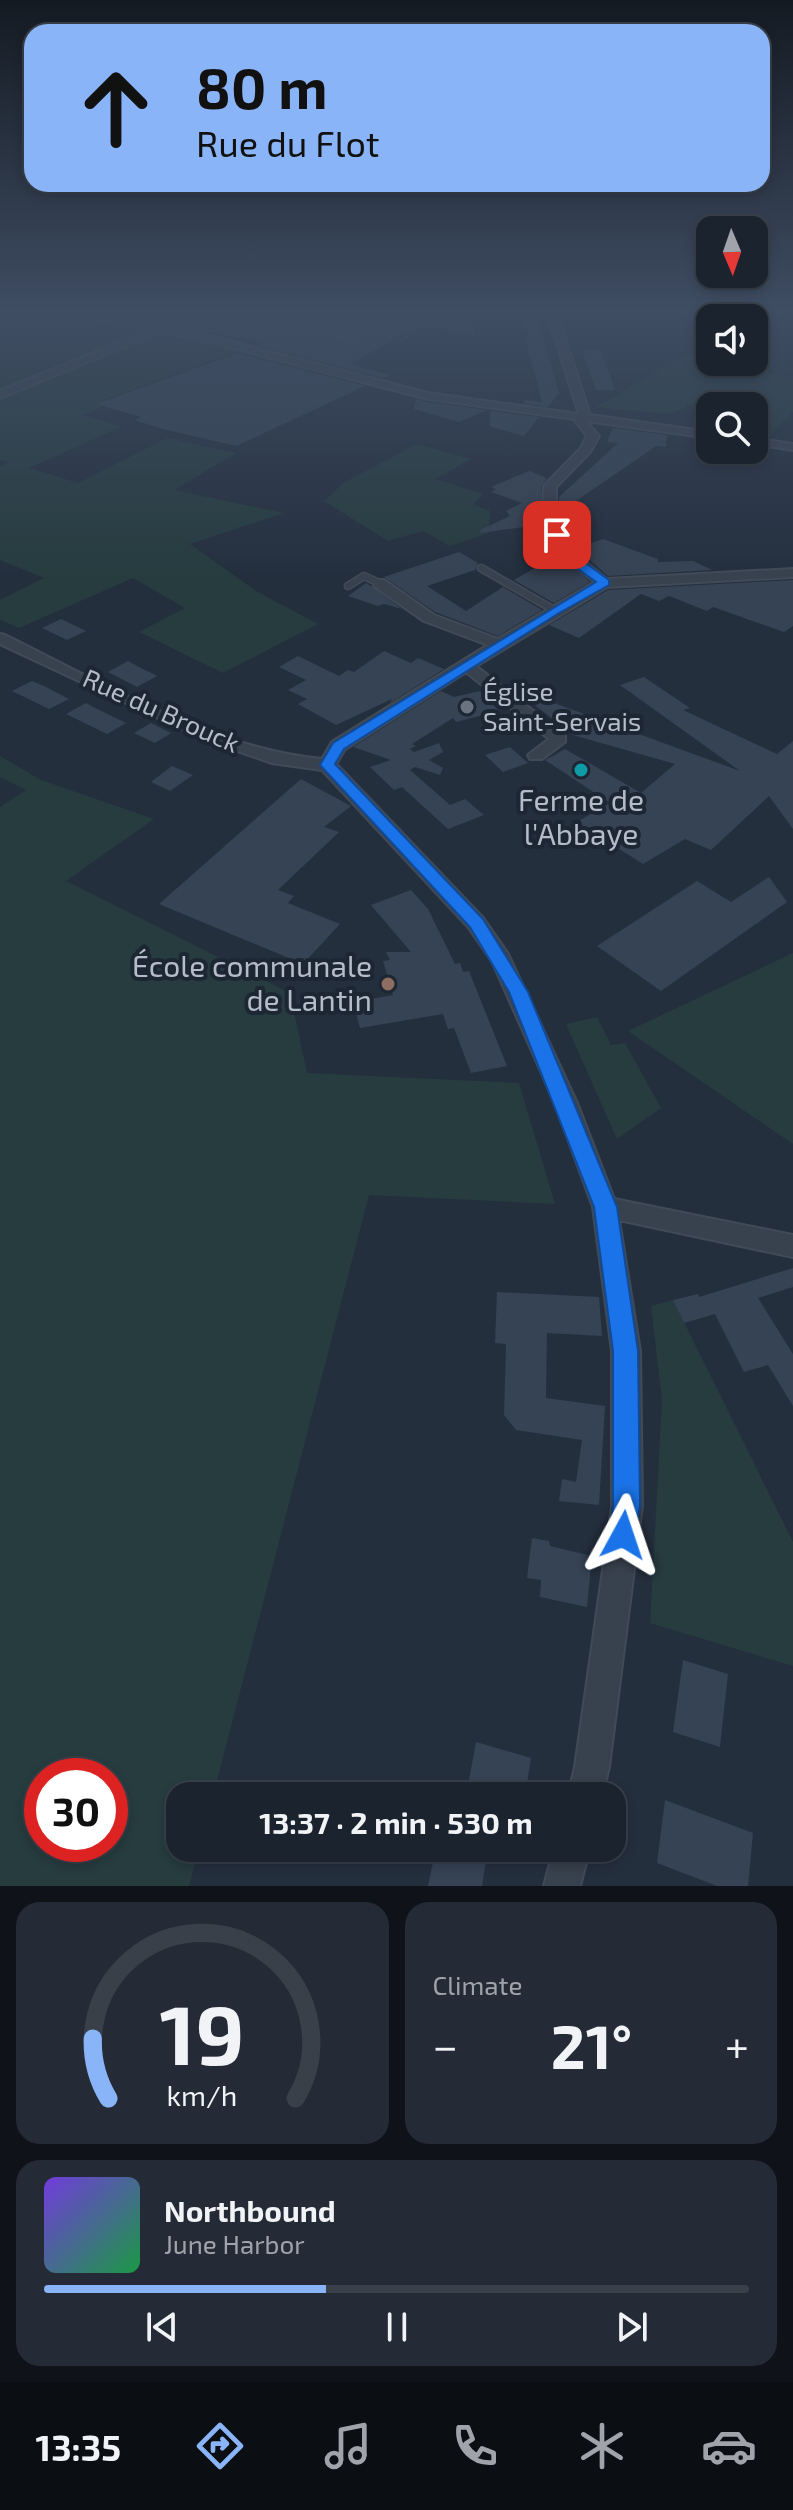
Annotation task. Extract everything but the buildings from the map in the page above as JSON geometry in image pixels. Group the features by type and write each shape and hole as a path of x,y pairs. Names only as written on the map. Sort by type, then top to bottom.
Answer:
{"street":[{"path":"462,401 696,433"},
{"path":"578,418 585,416 580,401"},
{"path":"578,418 593,436 586,450 550,486 547,515 567,555 604,583"},
{"path":"768,443 793,447"},
{"path":"588,1782 627,1506 626,1351 605,1207 560,1089 501,959 476,923 327,765 338,746 554,610 604,583 793,573"},
{"path":"379,583 429,618 499,644"},
{"name":"Rue du Brouck","path":"0,638 174,719 245,747 280,760 327,765"},
{"path":"466,665 559,739 536,755"},
{"path":"605,1207 793,1246"},
{"path":"562,1886 568,1862"}],"lane":[{"path":"481,568 554,610"},
{"path":"348,586 364,576 379,583"}],"green space":[{"path":"0,401 101,401 96,403 102,406 84,415 121,427 29,468 78,483 167,438 236,453 174,490 284,513 190,544 256,591 318,624 223,673 139,632 185,608 133,578 19,628 0,620 0,600 44,578 0,560 0,467 7,462 0,460"},
{"path":"606,401 696,401 696,404 668,414 596,407"},
{"path":"768,401 793,401 793,412 768,438"},
{"path":"417,444 471,459 435,479 483,494 473,504 490,511 489,533 450,546 423,531 388,541 324,501 345,482"},
{"path":"0,756 41,780 154,819 66,881 290,993 307,1073 519,1083 555,1204 369,1195 217,1782 166,1782 166,1862 195,1862 189,1886 0,1886 0,807 26,790 0,777"},
{"path":"793,953 793,1144 628,1031"},
{"path":"597,1017 611,1045 625,1043 661,1108 617,1139 566,1024"},
{"path":"673,1300 793,1542 793,1666 650,1623 662,1400 651,1306"}],"place":[{"name":"Église Saint-Servais","path":"467,707"},
{"name":"Ferme de l'Abbaye","path":"581,770"},
{"name":"École communale de Lantin","path":"388,984"}],"route":[{"path":"557,535 567,555 604,583 554,610 338,746 327,765 476,923 489,941 519,992 576,1129 605,1207 626,1351 627,1506 623,1535"}]}
